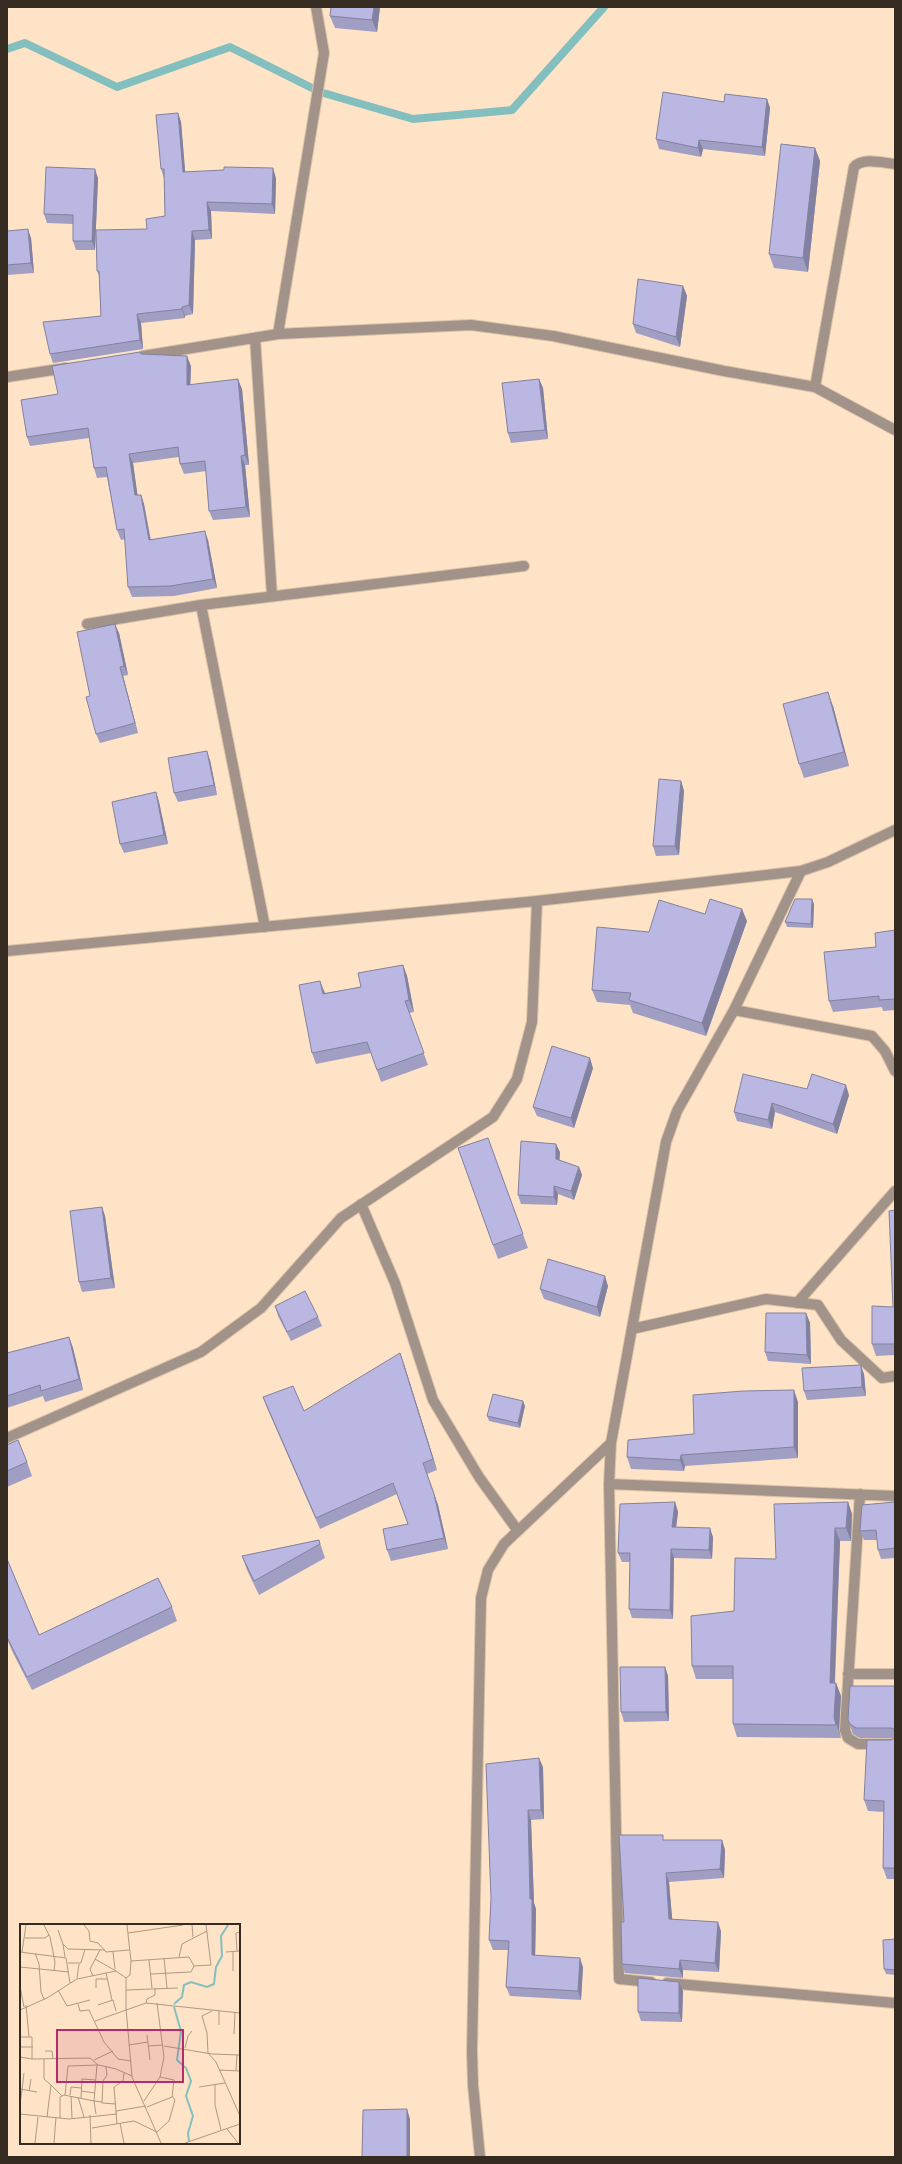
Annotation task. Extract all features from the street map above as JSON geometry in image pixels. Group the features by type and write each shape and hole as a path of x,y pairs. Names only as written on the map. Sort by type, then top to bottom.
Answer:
{"street":[{"path":"278,334 324,53 316,7"},
{"path":"815,387 854,167 858,163 865,161 895,164"},
{"path":"133,358 278,334 471,325 553,336 724,371 815,387 895,430"},
{"path":"255,338 272,596"},
{"path":"7,377 78,366"},
{"path":"87,624 201,605 524,566"},
{"path":"201,605 265,927"},
{"path":"7,951 537,901 801,871 828,862 895,830"},
{"path":"801,871 734,1010 677,1111 666,1142 611,1443 609,1484 619,1979 895,2003"},
{"path":"7,1438 201,1352 261,1308 341,1218 493,1117 517,1079 532,1022 537,901"},
{"path":"734,1010 872,1036 885,1051 895,1072"},
{"path":"797,1302 895,1191"},
{"path":"361,1204 395,1283 433,1400 479,1477 518,1531"},
{"path":"632,1329 766,1299 818,1305 841,1340 847,1346 882,1378 895,1376"},
{"path":"480,2157 473,2085 472,2051 481,1598 488,1570 504,1544 611,1443"},
{"path":"609,1484 895,1496"},
{"path":"860,1494 845,1730 848,1738 858,1744 895,1744"},
{"path":"848,1674 895,1674"}],"building":[{"path":"331,7 374,7 372,20 330,16"},
{"path":"663,92 724,102 725,94 767,99 762,147 699,140 698,148 656,139"},
{"path":"178,113 183,172 224,170 224,167 273,168 272,204 207,202 209,230 192,231 189,305 182,307 182,309 137,314 140,340 50,354 43,322 101,316 99,271 97,271 96,230 147,229 146,219 165,216 164,169 161,169 156,115"},
{"path":"781,144 815,148 803,258 769,254"},
{"path":"46,167 95,169 92,241 73,241 73,215 44,214"},
{"path":"28,229 31,263 7,265 7,231"},
{"path":"638,279 683,286 676,337 633,324"},
{"path":"140,352 141,354 187,356 187,385 238,379 245,455 241,456 246,507 209,511 205,461 180,464 178,447 129,454 135,495 141,495 149,540 205,531 213,579 170,586 128,587 124,529 117,530 106,467 94,468 88,428 27,437 21,400 58,394 52,366"},
{"path":"539,379 545,430 508,433 502,383"},
{"path":"115,624 124,666 120,667 135,723 96,734 86,697 90,696 77,632"},
{"path":"828,692 844,752 799,764 783,704"},
{"path":"207,751 214,785 174,793 168,758"},
{"path":"659,779 681,781 675,846 653,846"},
{"path":"156,792 164,835 120,844 112,802"},
{"path":"710,899 742,909 702,1023 629,1000 631,993 592,990 597,927 649,932 659,900 705,914"},
{"path":"795,899 812,899 811,924 785,922"},
{"path":"895,930 895,999 879,1000 879,996 829,1001 824,952 876,947 875,933"},
{"path":"403,965 409,1000 405,1001 424,1053 377,1070 367,1042 312,1053 299,985 320,981 323,994 361,987 358,973"},
{"path":"552,1046 590,1058 571,1118 533,1107"},
{"path":"743,1074 807,1089 812,1074 846,1085 833,1124 772,1103 768,1120 734,1112"},
{"path":"488,1138 523,1234 493,1245 458,1148"},
{"path":"521,1141 556,1144 556,1159 579,1167 571,1191 554,1186 554,1197 518,1195"},
{"path":"102,1207 111,1278 79,1282 70,1211"},
{"path":"895,1210 895,1344 872,1344 872,1306 893,1307 889,1211"},
{"path":"548,1259 605,1276 597,1307 540,1289"},
{"path":"305,1291 318,1317 287,1332 275,1306"},
{"path":"766,1313 806,1313 807,1355 765,1352"},
{"path":"69,1337 79,1379 41,1391 40,1385 7,1396 7,1353"},
{"path":"400,1353 433,1459 423,1463 434,1494 444,1538 387,1550 383,1529 408,1524 393,1483 316,1518 263,1397 293,1386 304,1411"},
{"path":"861,1365 862,1387 804,1391 802,1368"},
{"path":"794,1390 794,1447 681,1455 680,1460 627,1457 628,1440 694,1434 693,1395 743,1391"},
{"path":"493,1394 523,1401 518,1423 487,1416"},
{"path":"18,1440 27,1462 7,1471 7,1445"},
{"path":"675,1502 672,1527 710,1528 709,1550 671,1549 670,1610 629,1609 630,1553 618,1553 620,1504"},
{"path":"848,1502 846,1528 835,1528 830,1683 836,1683 834,1717 836,1725 733,1724 733,1666 692,1666 691,1616 734,1611 735,1558 776,1559 774,1504"},
{"path":"895,1502 895,1548 878,1550 876,1530 860,1531 862,1505"},
{"path":"319,1540 320,1544 254,1581 242,1556"},
{"path":"7,1559 39,1635 158,1578 172,1607 27,1677 7,1637"},
{"path":"620,1667 665,1667 666,1712 621,1712"},
{"path":"850,1686 895,1686 895,1730 892,1728 856,1728 850,1724 848,1720"},
{"path":"895,1738 895,1868 883,1868 884,1801 864,1800 867,1740 891,1740"},
{"path":"539,1758 541,1810 528,1810 530,1899 532,1899 532,1955 580,1958 578,1991 506,1987 509,1941 489,1940 491,1899 486,1764"},
{"path":"619,1835 663,1835 663,1840 722,1840 720,1869 666,1873 669,1919 718,1922 715,1963 680,1960 679,1969 622,1964 621,1922 624,1922"},
{"path":"895,1939 895,1970 884,1969 883,1940"},
{"path":"638,1978 679,1982 679,2013 638,2012"},
{"path":"407,2109 407,2157 362,2157 363,2110"}],"waterway":[{"path":"7,49 25,43 117,87 230,47 320,92 413,119 512,110 604,7"}]}
